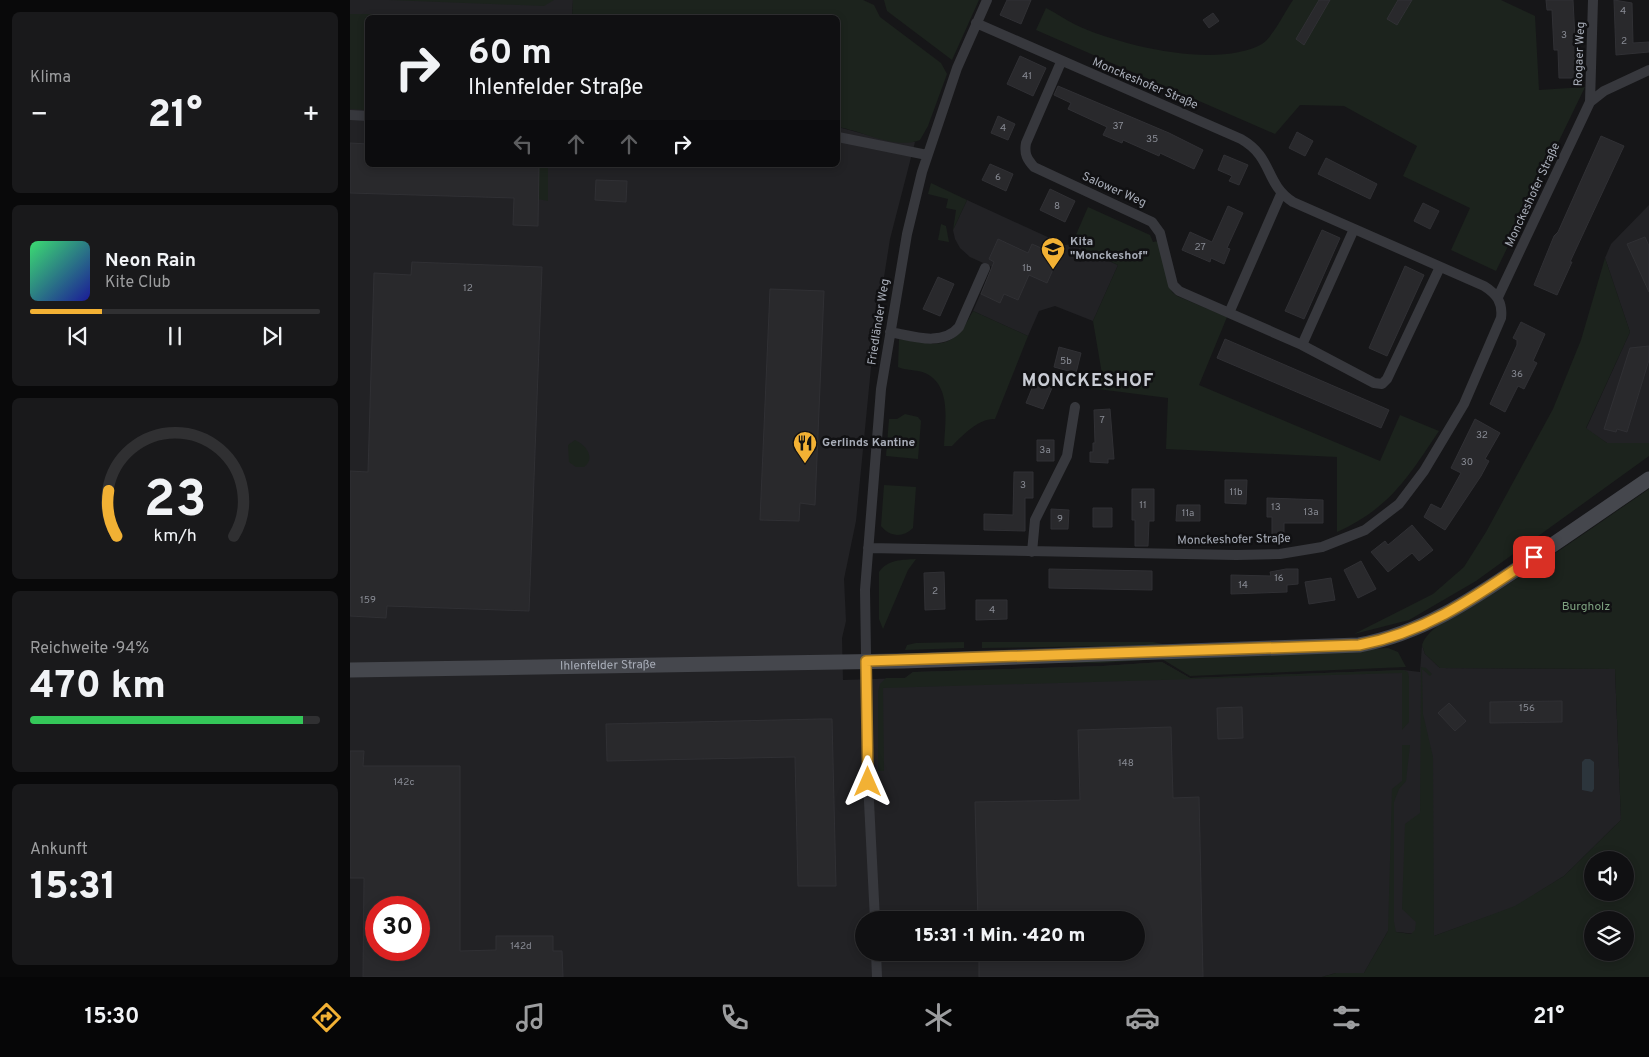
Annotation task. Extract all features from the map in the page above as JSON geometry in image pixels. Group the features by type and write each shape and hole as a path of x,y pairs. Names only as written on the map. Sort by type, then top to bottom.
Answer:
{"main road":[{"name":"Ihlenfelder Straße","path":"350,670 866,661 1340,647 1373,643 1406,633 1438,619 1485,591 1649,479"}],"street":[{"name":"Friedländer Weg","path":"866,661 865,590 881,389 907,234 927,155 976,23 987,0"},
{"name":"Rogaer Weg","path":"1590,102 1593,0"},
{"name":"Monckeshofer Straße","path":"976,23 1061,62 1241,139 1254,147 1262,155 1281,194"},
{"name":"Salower Weg","path":"1061,62 1026,143 1025,152 1028,161 1034,167 1152,222 1160,232 1176,289 1302,344 1374,383 1382,384 1387,379 1440,266"},
{"name":"Rogaer Weg","path":"1590,102 1604,90 1649,70"},
{"name":"Monckeshofer Straße","path":"868,548 1032,552 1280,554 1322,547 1365,530 1383,518 1412,489 1464,404 1501,318 1502,311 1498,297 1590,102"},
{"path":"350,116 365,116"},
{"path":"840,136 927,155"},
{"path":"1229,313 1281,194 1293,202 1484,286 1498,297"},
{"path":"1302,344 1354,229"},
{"path":"890,332 935,339 953,334 959,327 985,268"},
{"path":"1032,552 1035,520 1067,456 1075,407"},
{"path":"866,661 868,782 875,911"},
{"path":"877,961 878,977"}],"shaded area":[{"path":"350,0 573,0 572,15 365,15 365,167 840,167 840,128 879,138 915,142 890,239 873,347 856,521 844,579 846,621 842,638 843,680 905,678 913,672 1102,666 1162,662 1190,678 1403,670 1420,672 1422,645 1425,654 1440,668 1615,669 1621,820 1589,851 1584,851 1584,856 1564,876 1515,907 1434,936 1388,931 1364,973 1336,973 1322,977 350,977"},
{"name":"Kita \"Monckeshof\"","path":"967,200 1065,245 1072,244 1118,265 1093,321 1055,306 1039,311 1028,336 973,311 992,267 970,257 960,248 955,239 953,230"},
{"path":"1649,205 1649,443 1607,443 1586,429 1630,332 1605,258 1611,244"},
{"path":"1585,759 1590,759 1594,762 1594,789 1592,792 1582,790 1582,762"}],"green space":[{"path":"389,0 554,0 544,6"},
{"path":"573,0 863,0 874,5 880,17 941,63 947,74 928,126 920,140 900,143 840,127 840,15 572,15"},
{"path":"884,0 979,0 952,60 887,11"},
{"path":"1293,0 1501,0 1535,16 1539,90 1585,87 1496,271 1451,250 1470,208 1403,176 1417,146 1344,106 1300,105 1275,134 1036,30 1046,8 1076,25 1095,33 1143,47 1196,55 1221,55 1243,51 1266,41"},
{"path":"350,14 390,14 365,15 365,110 350,109"},
{"path":"539,167 548,167 548,201 538,199"},
{"path":"931,183 967,200 953,230 956,210 946,208 948,199 928,194"},
{"path":"1088,207 1150,235 1153,242 1158,241 1172,292 1177,296 1227,317 1199,385 1380,461 1400,415 1439,431 1396,490 1371,513 1337,532 1337,457 1166,449 1168,398 1090,388 1102,374 1093,321 1118,265 1072,244"},
{"path":"941,224 946,226 949,242 938,240"},
{"path":"1605,258 1630,332 1586,428 1607,443 1649,443 1649,456 1476,581 1409,620 1354,634 1433,594 1464,567 1486,532 1553,409 1581,340"},
{"path":"973,311 1028,336 995,419 989,419 977,424 952,446 944,446 946,416 940,386 925,373 898,367 899,339 935,344 944,343 958,334"},
{"path":"905,414 918,417 921,421 918,459 886,456 889,419 897,419"},
{"path":"575,440 583,445 588,452 589,460 584,467 576,467 569,462 568,445"},
{"path":"884,485 916,487 913,528 901,535 892,534 881,526"},
{"name":"Burgholz","path":"1649,489 1649,977 1322,977 1336,973 1364,973 1388,931 1392,789 1402,781 1402,745 1410,745 1406,781 1399,789 1394,802 1394,922 1396,932 1411,934 1415,930 1416,922 1402,909 1405,824 1420,813 1421,667 1426,668 1432,674 1430,676 1422,669 1423,714 1433,757 1434,936 1515,906 1564,876 1584,856 1584,901 1634,901 1634,851 1589,851 1621,820 1615,669 1440,668 1425,654 1422,645 1430,633 1442,623 1515,580"},
{"path":"916,559 908,570 883,629 879,619 879,572 891,562"},
{"path":"964,642 964,648 905,650 907,645 916,643"},
{"path":"982,642 1153,642 1167,645 982,648"},
{"path":"1388,648 1398,652 1406,667 1190,676 1162,659 1101,663 1017,663"},
{"path":"1162,662 1190,678 1403,670 1408,672 1409,678 1409,722 1402,730 1402,673 883,688 884,771 878,771 878,692 880,684 886,678 905,678 913,672 1102,666"}],"building":[{"path":"1007,0 1031,0 1021,24 1000,15"},
{"path":"1319,0 1330,0 1304,45 1296,39"},
{"path":"1398,0 1412,0 1397,25 1387,19"},
{"path":"1546,0 1573,0 1577,78 1559,78 1558,50 1554,50 1552,10 1547,10"},
{"path":"1614,0 1632,3 1633,43 1649,42 1649,52 1616,55"},
{"path":"1213,13 1219,21 1209,28 1203,20"},
{"path":"1020,56 1046,68 1033,96 1007,84"},
{"path":"1058,86 1169,133 1203,150 1194,169 1160,153 1159,156 1123,140 1122,143 1103,135 1107,127 1068,109 1071,103 1054,95"},
{"path":"998,116 1015,124 1008,140 991,133"},
{"path":"1297,132 1313,141 1305,156 1289,148"},
{"path":"1601,136 1624,146 1570,262 1572,262 1557,295 1534,285 1554,236 1558,232"},
{"path":"350,143 365,144 365,167 539,167 538,226 513,225 514,198 350,193"},
{"path":"1224,155 1248,165 1239,185 1229,181 1232,176 1218,170"},
{"path":"1326,158 1377,184 1370,199 1318,174"},
{"path":"990,164 1013,174 1006,191 982,180"},
{"path":"596,180 627,181 626,202 595,200"},
{"path":"1050,189 1075,201 1065,222 1040,210"},
{"path":"1423,203 1439,211 1430,229 1414,221"},
{"path":"1228,206 1243,213 1227,248 1230,249 1224,264 1211,258 1210,262 1182,250 1190,232 1212,242"},
{"path":"1322,230 1340,238 1304,319 1285,311"},
{"path":"1645,237 1649,246 1649,292 1627,244"},
{"path":"998,239 1028,253 1032,244 1059,256 1047,283 1029,275 1018,300 1004,294 1000,303 981,294 994,262 989,259"},
{"path":"412,262 542,267 529,611 387,606 386,618 350,616 350,471 368,472 374,273 411,275"},
{"path":"1405,266 1424,275 1387,356 1369,348"},
{"path":"938,277 954,284 940,316 923,309"},
{"path":"770,289 824,291 815,505 800,503 799,521 760,520"},
{"path":"1521,322 1545,334 1533,361 1537,363 1524,389 1518,386 1505,412 1490,404 1517,345 1517,340 1513,338"},
{"path":"1225,339 1389,410 1381,428 1217,358"},
{"path":"1649,346 1649,360 1627,432 1617,429 1616,432 1604,429 1630,348"},
{"path":"1059,347 1081,353 1076,373 1054,367"},
{"path":"1035,381 1052,388 1043,409 1026,403"},
{"path":"1110,409 1114,459 1108,459 1108,463 1090,462 1090,452 1093,452 1093,443 1095,443 1094,410"},
{"path":"1475,419 1500,433 1485,459 1489,461 1481,476 1445,530 1424,517 1431,504 1441,509 1461,473 1451,468"},
{"path":"1037,440 1054,440 1054,461 1037,461"},
{"path":"1014,472 1033,472 1033,498 1025,498 1025,531 984,530 984,514 1013,515"},
{"path":"1225,480 1247,480 1246,504 1225,503"},
{"path":"1132,489 1154,489 1154,521 1149,521 1148,546 1135,546 1135,520 1132,520"},
{"path":"1267,498 1323,500 1323,523 1284,523 1284,539 1272,538 1272,517 1267,517"},
{"path":"1177,505 1200,505 1200,521 1176,521"},
{"path":"1093,508 1112,508 1112,527 1093,527"},
{"path":"1051,509 1069,510 1068,529 1051,529"},
{"path":"1412,525 1433,550 1419,561 1412,553 1388,572 1371,552 1385,541 1388,545"},
{"path":"1361,561 1376,589 1358,598 1344,570"},
{"path":"1049,569 1152,571 1152,590 1049,588"},
{"path":"1298,569 1298,584 1287,585 1287,592 1231,594 1231,575 1271,576 1270,572"},
{"path":"944,572 945,609 925,610 924,573"},
{"path":"1331,578 1335,600 1309,604 1305,582"},
{"path":"976,600 1007,600 1007,619 976,620"},
{"path":"1562,701 1562,722 1490,723 1490,702"},
{"path":"1449,703 1466,721 1455,731 1438,713"},
{"path":"1242,707 1243,738 1218,739 1217,708"},
{"path":"832,719 836,886 798,886 795,757 607,761 606,724"},
{"path":"1171,727 1173,798 1199,797 1203,977 979,977 979,961 1145,961 1145,911 978,911 975,802 1080,800 1078,730"},
{"path":"350,751 364,751 363,766 460,766 460,951 496,950 496,936 553,936 553,951 562,951 563,977 363,977 364,878 350,878"}],"place":[{"name":"Kita \"Monckeshof\"","path":"1053,270"},
{"name":"Gerlinds Kantine","path":"805,464"}],"district":[{"name":"MONCKESHOF","path":"1088,381"}],"route":[{"path":"868,782 866,661 1340,647 1373,643 1406,633 1438,619 1485,591 1534,557"}]}
